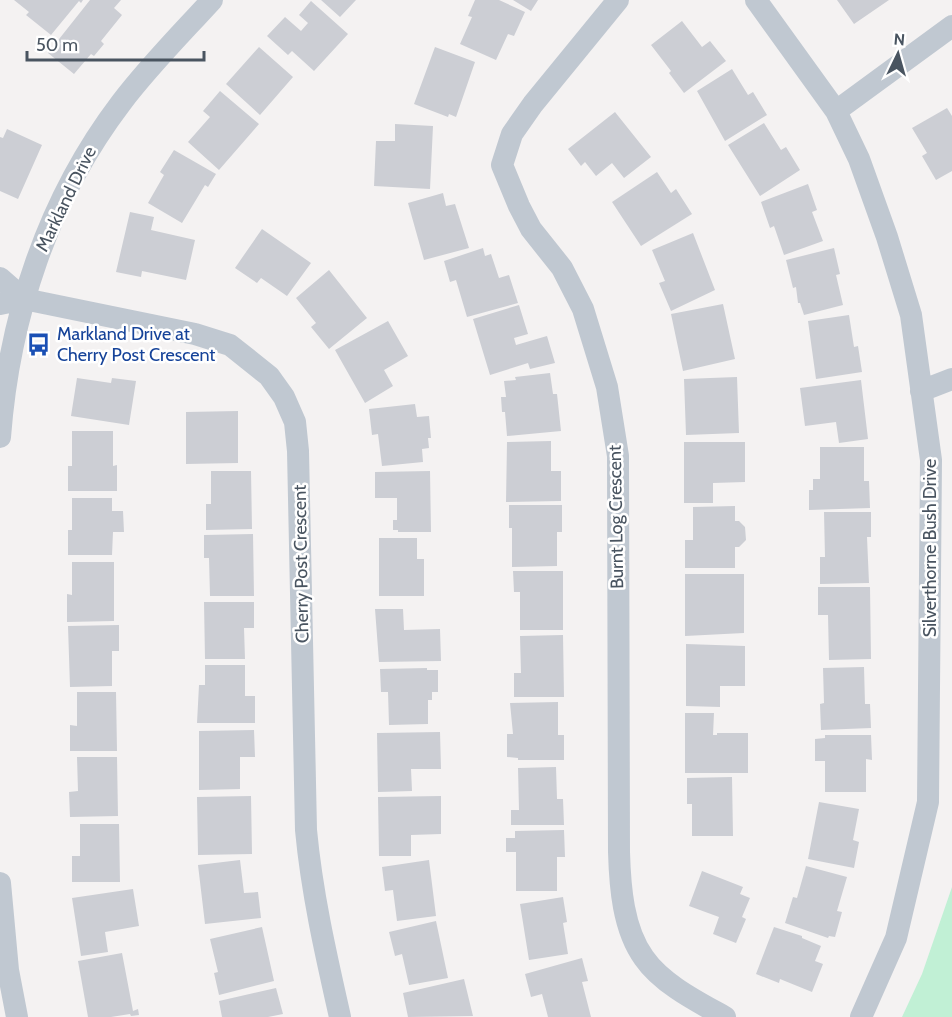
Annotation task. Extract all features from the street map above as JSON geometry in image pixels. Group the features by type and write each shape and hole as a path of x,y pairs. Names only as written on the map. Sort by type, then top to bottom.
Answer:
{"street":[{"name":"Markland Drive","path":"0,437 7,380 24,299 35,264 56,213 80,164 100,133 144,74 212,0"},
{"name":"Burnt Log Crescent","path":"618,0 533,104 512,134 502,165 531,229 562,268 583,309 607,387 618,456 619,862 626,921 644,958 660,974 686,995 725,1017"},
{"name":"Silverthorne Bush Drive","path":"756,0 836,111 859,159 887,237 911,315 932,460 928,802 896,938 861,1017"},
{"path":"836,111 952,26"},
{"path":"0,278 24,299"},
{"path":"0,304 24,299"},
{"name":"Cherry Post Crescent","path":"24,299 195,334 230,345 269,376 284,397 295,422 298,451 306,831 309,866 340,1017"},
{"path":"921,391 952,379"},
{"path":"0,883 8,970 17,1017"}],"green space":[{"path":"952,887 952,1017 902,1017 922,974"}],"building":[{"path":"14,0 83,0 81,3 79,1 51,35 26,15 29,12"},
{"path":"90,0 121,0 114,8 122,15 101,41 104,44 94,56 91,54 74,74 48,53"},
{"path":"321,0 356,0 340,17"},
{"path":"475,0 499,0 525,12 514,36 508,34 496,60 460,44 472,17 468,16"},
{"path":"513,0 538,0 531,11"},
{"path":"837,0 889,0 854,24"},
{"path":"311,1 348,34 314,71 292,51 288,55 267,36 285,17 301,31 308,23 299,15"},
{"path":"682,21 702,47 710,41 726,61 684,93 651,45"},
{"path":"259,47 293,77 260,115 226,84"},
{"path":"435,47 475,62 456,117 449,114 448,117 414,104"},
{"path":"732,69 748,95 753,92 767,115 725,141 697,91"},
{"path":"220,91 259,124 219,170 188,142 210,117 203,111"},
{"path":"947,108 952,116 952,171 936,180 922,156 927,153 912,128"},
{"path":"615,112 651,157 624,178 612,163 596,176 585,162 581,166 568,149"},
{"path":"764,123 781,150 786,147 800,170 760,196 728,145"},
{"path":"395,124 433,126 430,189 374,186 376,141 395,141"},
{"path":"7,129 42,145 18,199 0,191 0,137 3,138"},
{"path":"174,150 216,174 208,187 205,185 182,223 148,203 164,175 160,172"},
{"path":"657,172 671,193 676,189 692,214 641,246 612,202"},
{"path":"808,184 817,210 812,212 823,241 784,255 774,226 770,228 761,202"},
{"path":"443,193 446,206 455,204 469,248 424,260 408,203"},
{"path":"130,212 154,217 151,230 195,240 186,280 142,271 141,277 116,272"},
{"path":"262,229 311,263 287,296 261,278 257,283 235,268"},
{"path":"693,233 715,290 671,311 659,283 665,281 652,250"},
{"path":"483,248 485,256 491,254 499,278 509,275 518,303 467,317 456,280 450,282 444,261"},
{"path":"834,248 840,274 836,275 843,305 804,315 798,303 796,287 793,288 786,260"},
{"path":"329,270 367,318 329,349 311,327 316,323 296,298"},
{"path":"723,304 735,359 683,371 671,314"},
{"path":"519,305 528,334 514,338 516,345 547,336 555,363 530,369 528,363 490,375 473,319"},
{"path":"849,315 854,347 858,346 862,372 816,379 808,321"},
{"path":"388,321 408,356 384,370 393,386 365,403 335,350"},
{"path":"550,373 553,394 557,394 561,431 507,436 501,397 506,397 504,381 516,380 515,377"},
{"path":"737,377 739,433 686,435 684,379"},
{"path":"77,378 111,383 112,378 136,381 129,425 71,416"},
{"path":"861,380 868,439 839,443 836,422 805,426 800,388"},
{"path":"415,404 417,417 429,416 431,438 428,438 429,448 422,449 423,462 382,466 378,434 372,435 369,409"},
{"path":"238,411 238,463 186,464 186,412"},
{"path":"72,431 113,431 113,466 117,465 117,491 68,491 68,466 72,466"},
{"path":"551,441 551,471 561,471 561,501 506,502 507,442"},
{"path":"684,442 745,442 745,482 713,483 713,503 684,503"},
{"path":"820,447 864,447 864,481 869,481 870,508 809,510 809,490 813,490 813,479 820,479"},
{"path":"211,471 251,471 252,529 206,530 206,504 211,504"},
{"path":"430,471 431,532 393,530 393,520 397,520 397,498 375,498 375,472"},
{"path":"72,498 112,498 112,511 123,511 124,532 113,532 112,555 68,555 68,530 72,530"},
{"path":"509,505 562,505 562,532 557,532 557,566 512,567 512,528 509,528"},
{"path":"735,506 735,521 739,521 745,527 746,540 739,547 735,547 735,568 685,568 685,540 693,540 693,507"},
{"path":"824,512 871,512 871,537 867,537 869,583 820,584 820,557 825,557"},
{"path":"253,534 254,596 210,596 209,558 204,558 204,535"},
{"path":"379,538 417,538 417,559 424,559 424,596 379,596"},
{"path":"72,562 114,562 114,621 67,622 67,594 72,595"},
{"path":"513,571 563,571 563,630 520,630 520,592 514,592"},
{"path":"685,574 744,574 744,633 685,636"},
{"path":"818,587 870,587 871,659 829,660 828,615 818,615"},
{"path":"204,602 254,602 254,628 244,628 245,659 205,659"},
{"path":"375,609 403,609 404,630 440,629 441,661 379,662"},
{"path":"119,625 119,651 112,651 112,686 70,687 68,626"},
{"path":"563,635 564,697 514,697 514,673 521,673 520,636"},
{"path":"686,644 745,646 745,686 720,686 720,707 686,706"},
{"path":"205,665 245,665 245,696 255,696 255,723 197,723 199,685 205,685"},
{"path":"864,667 865,704 870,704 871,728 821,730 820,704 824,703 823,668"},
{"path":"427,668 427,670 438,670 438,692 432,692 432,700 428,700 428,724 389,725 388,692 381,692 380,669"},
{"path":"77,692 116,692 117,751 70,751 70,725 77,726"},
{"path":"558,702 558,735 564,735 564,760 518,760 518,758 507,757 507,734 513,734 510,703"},
{"path":"685,713 714,713 713,735 748,733 748,773 685,773"},
{"path":"254,730 255,757 240,757 240,789 199,790 199,731"},
{"path":"440,732 441,769 411,769 412,791 378,792 377,733"},
{"path":"825,735 871,735 872,760 866,759 866,792 825,792 825,761 815,761 815,739 825,738"},
{"path":"77,757 117,757 118,816 70,817 69,792 78,791"},
{"path":"556,767 557,799 563,799 564,825 511,825 511,810 519,810 518,768"},
{"path":"732,777 733,836 692,836 692,804 687,804 687,778"},
{"path":"251,796 252,854 198,855 197,797"},
{"path":"441,796 441,834 411,835 411,856 379,856 378,797"},
{"path":"819,802 859,809 853,840 859,842 854,868 808,859"},
{"path":"80,824 119,824 120,882 72,882 72,856 80,856"},
{"path":"564,830 565,857 557,857 557,891 516,891 516,852 506,852 506,838 515,838 515,831"},
{"path":"240,860 244,893 258,892 261,918 205,924 198,865"},
{"path":"429,860 436,916 397,921 393,890 385,891 382,867"},
{"path":"806,866 847,877 837,911 842,912 835,937 829,936 828,938 785,923 793,897 797,898"},
{"path":"702,871 743,887 740,894 750,898 742,917 746,919 736,943 713,934 719,917 689,906"},
{"path":"133,889 139,926 105,932 108,952 81,956 72,898"},
{"path":"563,897 567,922 563,923 568,954 529,960 520,904"},
{"path":"436,921 448,978 409,985 402,954 395,956 389,932"},
{"path":"262,927 274,981 219,995 214,973 218,972 210,939"},
{"path":"774,927 802,936 821,946 815,961 823,964 812,992 780,979 779,983 756,974"},
{"path":"122,953 133,1011 138,1009 139,1015 88,1017 78,961"},
{"path":"582,958 588,981 582,982 591,1017 548,1017 542,994 531,997 525,974"},
{"path":"464,979 473,1016 408,1017 403,993"},
{"path":"276,988 283,1014 268,1017 222,1017 219,1001"}],"place":[{"name":"Markland Drive at Cherry Post Crescent","path":"39,344"}]}
